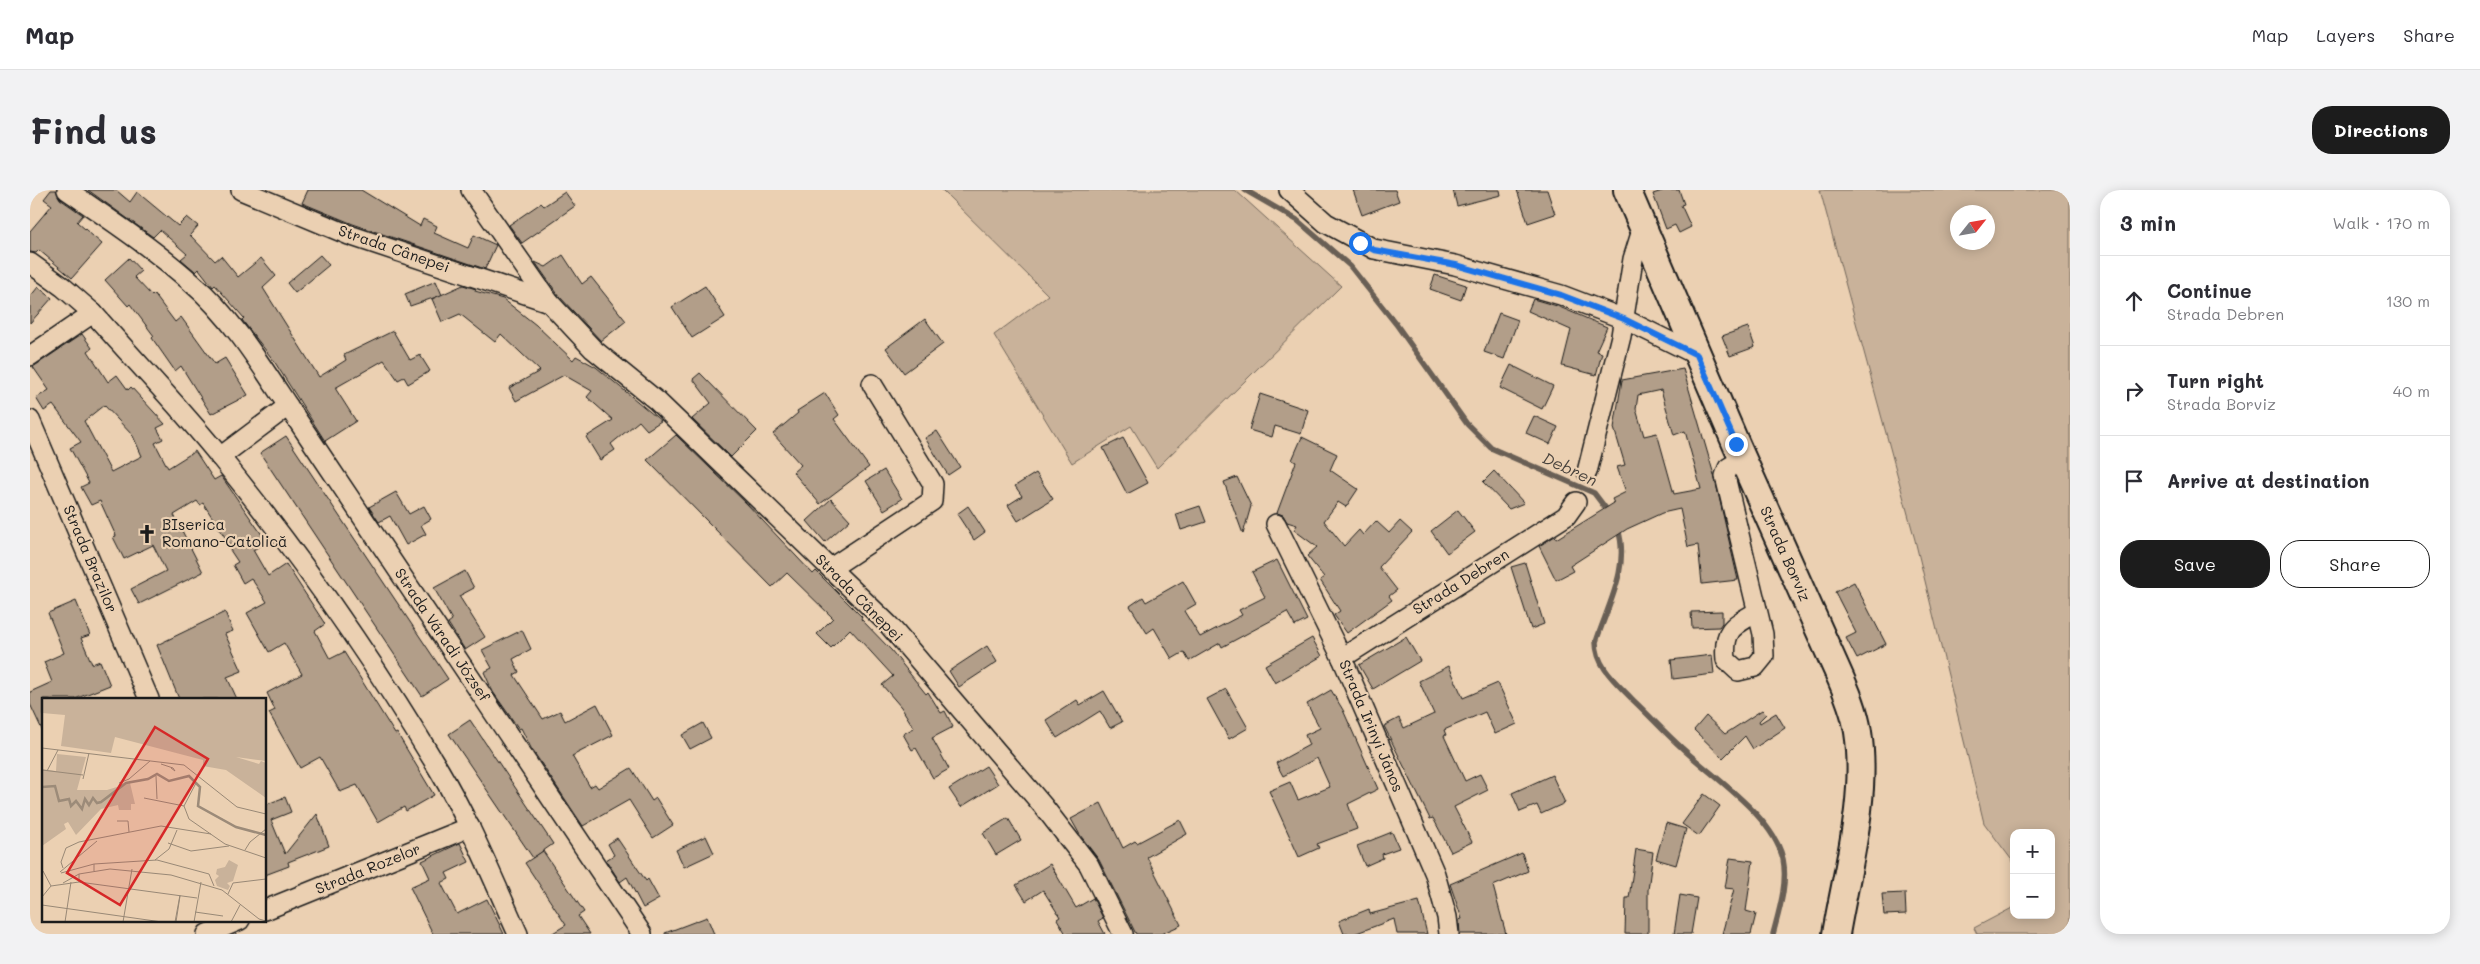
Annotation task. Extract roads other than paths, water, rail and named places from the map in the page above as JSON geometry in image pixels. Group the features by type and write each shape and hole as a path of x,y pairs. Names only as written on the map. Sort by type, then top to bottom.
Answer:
{"main road":[{"name":"Strada Borviz","path":"1627,190 1697,355 1850,700 1858,730 1861,762 1860,792 1836,934"}],"street":[{"name":"Strada Váradi József","path":"66,190 193,283 218,308 269,376 642,934"},
{"name":"Strada Cânepei","path":"241,190 349,234 549,302"},
{"name":"Strada Cânepei","path":"471,190 549,302 593,349 657,401 888,624 1044,807 1089,865 1117,917 1123,934"},
{"path":"1289,190 1326,223 1374,250 1456,265 1561,295 1624,319 1697,355"},
{"path":"1587,472 1624,319 1633,258 1643,227"},
{"path":"30,263 63,287 93,313 220,457 332,603 440,770 470,827 518,934"},
{"path":"30,356 93,313"},
{"path":"831,568 932,501 934,484 872,384"},
{"path":"220,457 288,406"},
{"name":"Strada Brazilor","path":"30,420 150,698"},
{"path":"1743,459 1728,468 1726,476 1757,612"},
{"name":"Strada Debren","path":"1342,658 1566,516 1576,502"},
{"name":"Strada Irinyi János","path":"1276,524 1342,658 1435,874 1447,917 1449,934"},
{"name":"Strada Rozelor","path":"266,910 470,827"},
{"path":"207,934 237,922"},
{"path":"243,922 249,934"}],"waterway":[{"name":"Debren","path":"1245,190 1297,220 1350,266 1396,324 1467,424 1491,448 1594,493 1610,514"},
{"name":"Debren","path":"1618,529 1621,543 1619,572 1616,586 1596,642 1603,667 1614,681 1676,742 1741,799 1768,828 1777,843 1784,868 1782,897 1773,934"}],"place":[{"name":"BIserica Romano-Catolică","path":"147,534"}]}
